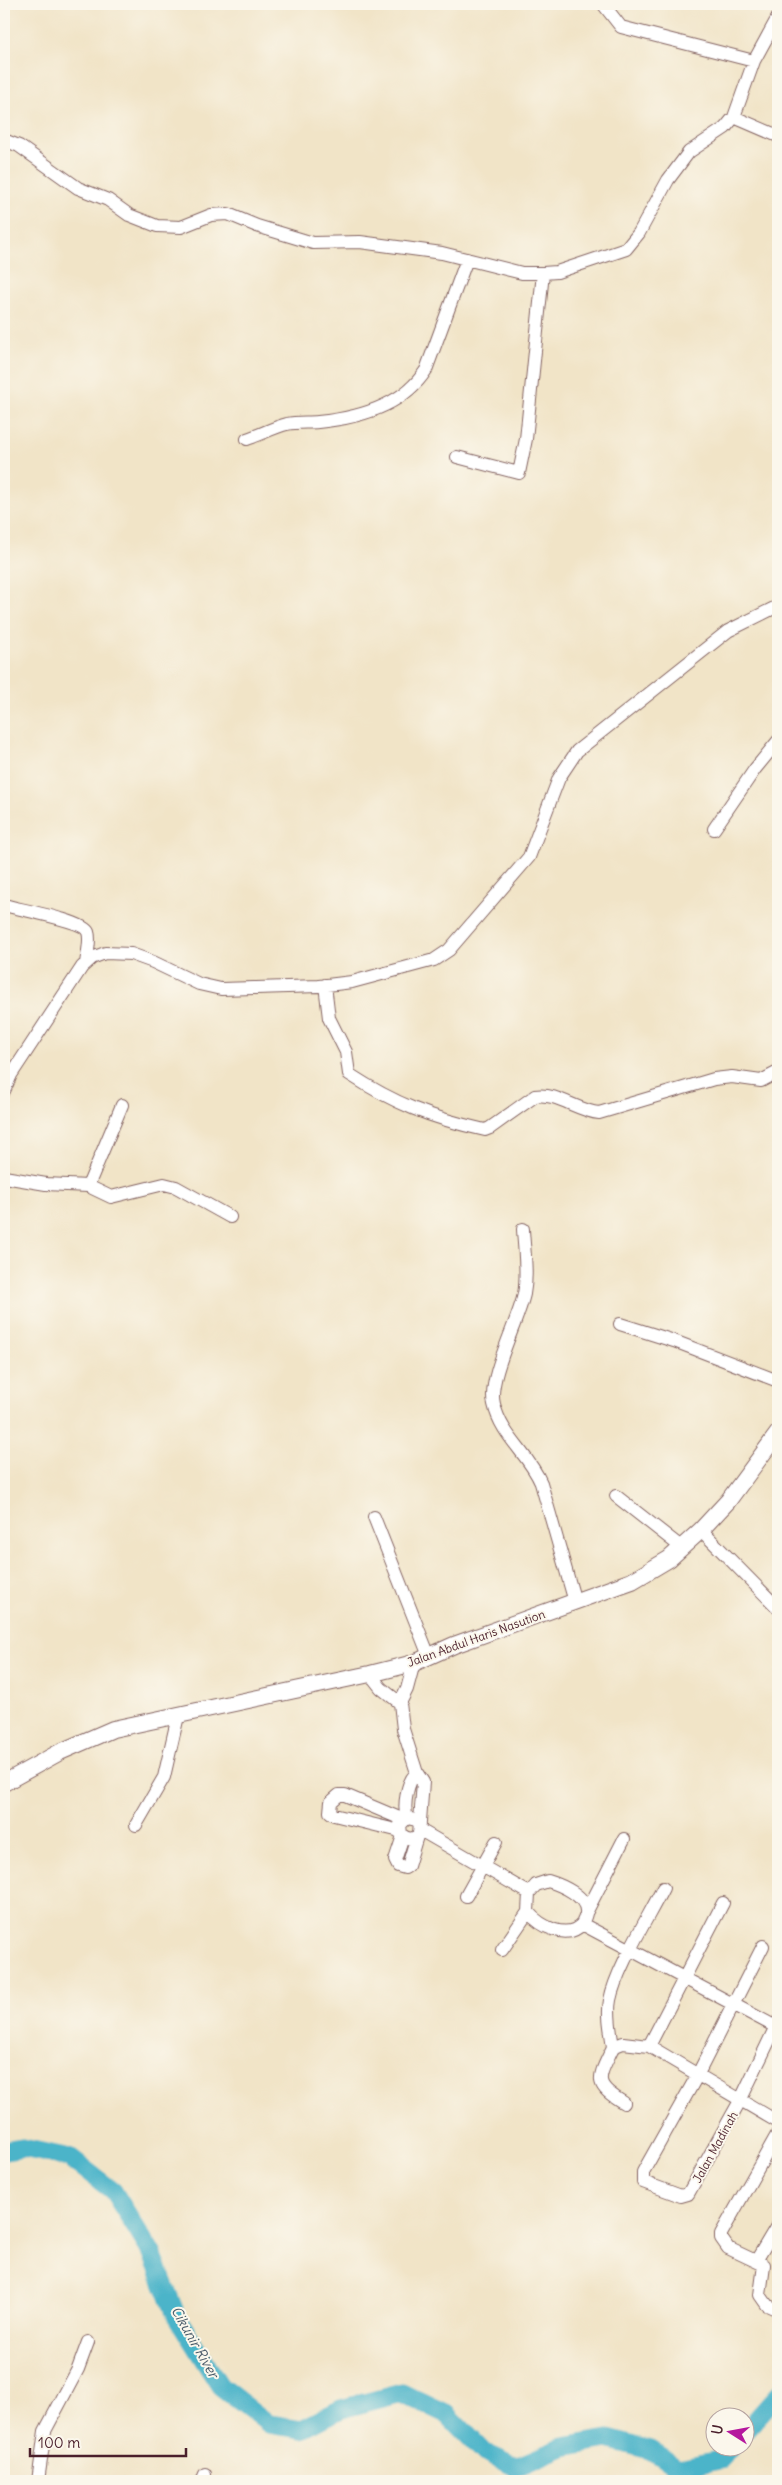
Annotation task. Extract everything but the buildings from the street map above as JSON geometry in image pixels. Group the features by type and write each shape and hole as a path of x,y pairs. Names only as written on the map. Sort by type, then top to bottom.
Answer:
{"main road":[{"name":"Jalan Abdul Haris Nasution","path":"4,1782 60,1752 114,1729 414,1663 632,1581 670,1559 701,1530 728,1501 778,1433"}],"street":[{"path":"603,4 621,27 754,61"},
{"path":"4,140 19,146 78,188 108,200 129,215 157,226 181,227 211,215 228,214 257,226 313,242 360,242 442,253 522,273 557,272 626,249 639,233 668,180 689,152 724,128 734,117 754,61 778,17"},
{"path":"734,117 778,136"},
{"path":"247,439 286,424 337,420 380,408 406,394 418,383 426,370 468,259"},
{"path":"457,457 519,473 526,439 543,273"},
{"path":"4,1091 11,1075 86,963 92,958 105,953 142,957 200,984 214,988 325,985 363,981 443,955 529,857 559,778 577,751 728,631 778,606"},
{"path":"714,829 755,769 778,741"},
{"path":"4,906 73,922 86,929 89,934 86,963"},
{"path":"325,985 329,1018 346,1052 349,1074 377,1092 423,1114 485,1130 535,1096 543,1094 583,1110 599,1113 714,1079 732,1078 761,1081 778,1072"},
{"path":"88,1186 122,1105"},
{"path":"4,1177 46,1184 88,1186 111,1197 158,1184 176,1187 230,1218"},
{"path":"523,1229 525,1288 494,1383 493,1403 503,1428 541,1482 575,1602"},
{"path":"620,1324 674,1341 778,1381"},
{"path":"616,1496 681,1547"},
{"path":"374,1518 429,1656"},
{"path":"701,1530 778,1608"},
{"path":"414,1663 407,1689 400,1703 403,1729 417,1773 422,1782 419,1830 408,1866 405,1868 398,1866 395,1860 403,1826 410,1781 417,1773"},
{"path":"370,1674 381,1688 400,1703"},
{"path":"136,1825 164,1777 178,1716"},
{"path":"419,1830 407,1838 403,1826 346,1795 339,1795 331,1802 330,1810 334,1815 403,1826 416,1820 419,1830 529,1893"},
{"path":"528,1912 540,1924 567,1932 577,1929 584,1919 624,1838"},
{"path":"466,1896 496,1842"},
{"path":"502,1950 528,1912 529,1893 540,1882 553,1883 581,1900 584,1919 631,1950 777,2026"},
{"path":"624,2103 606,2092 601,2086 601,2074 613,2047 609,2002 631,1950 664,1888"},
{"path":"649,2046 682,1978 723,1903"},
{"path":"697,2076 763,1946"},
{"name":"Jalan Madinah","path":"697,2076 642,2175 645,2184 681,2196 688,2194 741,2099 777,2026"},
{"path":"613,2047 623,2043 649,2046 697,2076 741,2099 778,2124 721,2235 721,2242 728,2248 764,2265 760,2295 768,2305 778,2310"},
{"path":"756,2261 778,2224"},
{"path":"38,2481 45,2431 78,2369 88,2342"}],"waterway":[{"name":"Cikunir River","path":"4,2151 23,2148 70,2158 113,2191 152,2254 177,2317 220,2386 269,2424 302,2429 341,2409 402,2393 448,2415 485,2453 516,2467 563,2447 608,2439 650,2450 678,2468 720,2460 722,2458"},
{"name":"Cikunir River","path":"754,2421 778,2394"}]}
